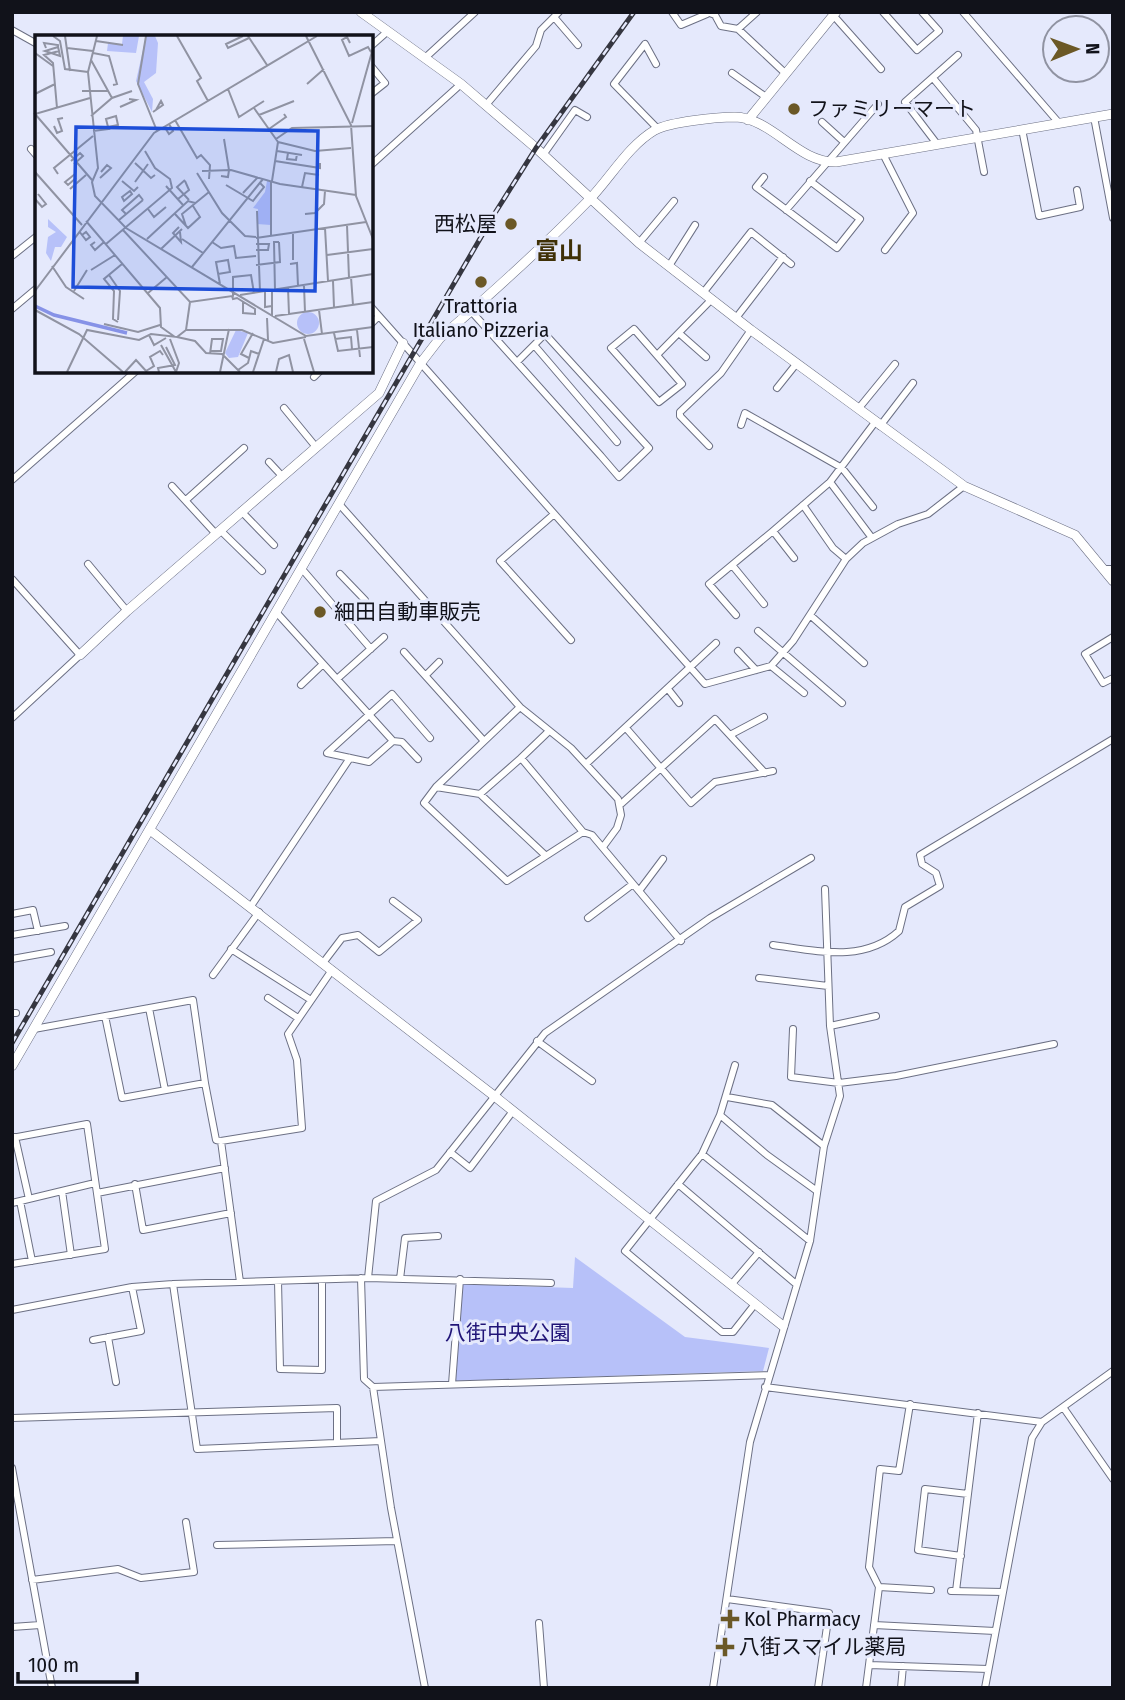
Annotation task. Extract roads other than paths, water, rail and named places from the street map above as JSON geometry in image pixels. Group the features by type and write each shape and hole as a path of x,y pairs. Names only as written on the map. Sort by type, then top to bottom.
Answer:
{"street":[{"path":"361,12 426,57 486,105 639,243 751,330 964,486 1075,535 1109,569 1113,581"},
{"path":"426,57 475,12"},
{"path":"672,12 681,25 707,13 715,15 721,26 738,29 785,74"},
{"path":"738,29 757,12"},
{"path":"883,12 917,50 939,31 922,12"},
{"path":"963,12 1059,123"},
{"path":"748,120 835,14 881,69"},
{"path":"486,105 536,46 541,30 556,15 578,46"},
{"path":"12,30 35,43"},
{"path":"373,44 388,31"},
{"path":"656,64 645,44 614,84 658,129"},
{"path":"937,144 905,102 958,55"},
{"path":"373,69 384,83 373,92"},
{"path":"732,73 766,97"},
{"path":"933,78 976,130 984,172"},
{"path":"373,162 461,85"},
{"path":"786,209 878,104"},
{"path":"543,155 575,110 587,117"},
{"path":"12,1066 420,364 440,338 590,199 642,139 658,129 735,117 748,120 826,162 1113,114"},
{"path":"1094,117 1113,218"},
{"path":"822,122 844,142"},
{"path":"1022,129 1039,216 1080,207 1077,190"},
{"path":"31,149 35,154"},
{"path":"883,154 913,213 885,250"},
{"path":"764,177 756,187 837,248 860,219 810,181"},
{"path":"639,243 674,201"},
{"path":"669,266 695,225"},
{"path":"703,293 751,232 791,264"},
{"path":"12,256 35,238"},
{"path":"736,318 783,257"},
{"path":"12,309 35,290"},
{"path":"656,355 680,334 712,299"},
{"path":"373,309 705,684 771,666 810,615 846,559 872,538 898,524 928,514 964,486"},
{"path":"471,311 619,477 649,448 545,334 517,362"},
{"path":"373,322 379,316"},
{"path":"634,329 656,355 682,384 659,402 611,348 634,329"},
{"path":"709,446 680,416 680,412 721,373 751,330"},
{"path":"680,334 706,357"},
{"path":"12,718 127,611 379,393 403,344"},
{"path":"534,345 617,442"},
{"path":"777,388 797,363"},
{"path":"859,408 895,364"},
{"path":"12,480 134,373"},
{"path":"314,377 318,373"},
{"path":"736,615 709,584 830,482 914,383"},
{"path":"284,408 316,447"},
{"path":"741,425 745,413 842,468 873,507"},
{"path":"186,500 244,447"},
{"path":"269,462 282,476"},
{"path":"830,482 872,538"},
{"path":"172,486 262,571"},
{"path":"340,505 520,707 586,764 621,804"},
{"path":"803,505 833,548 846,559"},
{"path":"241,511 274,545"},
{"path":"553,515 500,561 571,640"},
{"path":"773,531 794,558"},
{"path":"88,564 127,611"},
{"path":"732,565 764,604"},
{"path":"302,569 371,649"},
{"path":"340,574 365,600 344,617"},
{"path":"12,579 80,655"},
{"path":"276,613 394,741 402,742 418,759"},
{"path":"810,615 864,663"},
{"path":"758,631 842,703"},
{"path":"337,679 384,637"},
{"path":"1113,637 1085,654 1104,683 1113,678"},
{"path":"586,764 716,643"},
{"path":"738,651 756,670"},
{"path":"404,652 484,741"},
{"path":"426,675 439,662"},
{"path":"301,685 323,664"},
{"path":"771,666 804,693"},
{"path":"668,689 680,703"},
{"path":"394,741 369,762 327,752 392,694 430,738"},
{"path":"520,707 436,787 424,803 507,881 583,832"},
{"path":"730,735 764,717"},
{"path":"603,847 617,828 621,804 715,719 765,773"},
{"path":"626,728 691,803 715,782 773,771"},
{"path":"480,794 548,732"},
{"path":"773,945 826,952 875,948 894,935 901,926 905,907 940,886 936,873 922,864 920,855 1113,739"},
{"path":"213,975 232,949 350,758"},
{"path":"521,758 583,832 593,835 681,941"},
{"path":"436,787 480,794 545,855"},
{"path":"150,830 493,1095 783,1326"},
{"path":"425,1688 397,1541 373,1387 364,1379 365,1278 376,1201 436,1170 537,1041 710,918 811,858"},
{"path":"639,891 663,859"},
{"path":"588,918 632,884"},
{"path":"713,1688 750,1442 810,1241 824,1146 838,1108 839,1083 830,1026 825,889"},
{"path":"323,963 342,938 358,935 379,952 418,920 393,901"},
{"path":"12,914 33,910 38,931"},
{"path":"12,935 65,926"},
{"path":"232,949 311,1000"},
{"path":"12,959 51,952"},
{"path":"34,1030 193,1000 216,1140 302,1128 297,1060 288,1034 332,970"},
{"path":"760,978 828,986"},
{"path":"268,998 298,1018"},
{"path":"149,1008 165,1090"},
{"path":"105,1016 122,1098 205,1083"},
{"path":"830,1026 876,1016"},
{"path":"793,1029 791,1077 839,1083 896,1076 1054,1044"},
{"path":"537,1041 592,1081"},
{"path":"735,1065 727,1097 702,1154 625,1251 722,1332 733,1332 755,1304"},
{"path":"727,1097 772,1105 824,1146"},
{"path":"450,1152 470,1168 513,1111"},
{"path":"720,1115 817,1191"},
{"path":"12,1264 105,1249 87,1124 14,1137 29,1199"},
{"path":"221,1141 240,1282"},
{"path":"702,1154 810,1241"},
{"path":"97,1193 225,1168"},
{"path":"32,1261 16,1202 95,1183"},
{"path":"135,1184 143,1230 231,1213"},
{"path":"678,1184 796,1284"},
{"path":"62,1191 71,1255"},
{"path":"400,1279 405,1238 438,1236"},
{"path":"731,1285 759,1252"},
{"path":"12,1310 132,1287 173,1284 365,1278 551,1283"},
{"path":"452,1384 460,1279"},
{"path":"278,1281 280,1369 322,1370 322,1280"},
{"path":"173,1284 197,1449 380,1441"},
{"path":"93,1340 141,1331 132,1287"},
{"path":"108,1337 116,1382"},
{"path":"984,1688 1032,1438 1042,1422 1113,1371"},
{"path":"373,1387 769,1375"},
{"path":"765,1387 1042,1422"},
{"path":"866,1688 879,1587 869,1567 880,1469 899,1471 909,1404"},
{"path":"12,1419 337,1408 337,1443"},
{"path":"1063,1408 1113,1479"},
{"path":"978,1413 961,1556 954,1591 1003,1592"},
{"path":"12,1468 16,1511 52,1688"},
{"path":"961,1556 918,1550 925,1489 968,1493"},
{"path":"32,1580 118,1569 141,1578 194,1572 186,1522"},
{"path":"217,1545 397,1541"},
{"path":"879,1587 932,1590"},
{"path":"727,1599 829,1613 818,1688"},
{"path":"539,1623 544,1688"},
{"path":"12,1626 40,1625"},
{"path":"874,1625 995,1631"},
{"path":"869,1665 988,1668"},
{"path":"901,1688 903,1666"}],"railway":[{"path":"12,1043 495,213 536,148 634,12"}],"place":[{"name":"ファミリーマート","path":"794,109"},
{"name":"西松屋","path":"511,224"},
{"name":"Trattoria Italiano Pizzeria","path":"481,282"},
{"name":"細田自動車販売","path":"320,612"},
{"name":"Kol Pharmacy","path":"730,1619"},
{"name":"八街スマイル薬局","path":"725,1647"}],"district":[{"name":"富山","path":"559,251"}],"park label":[{"name":"八街中央公園","path":"508,1333"}]}
